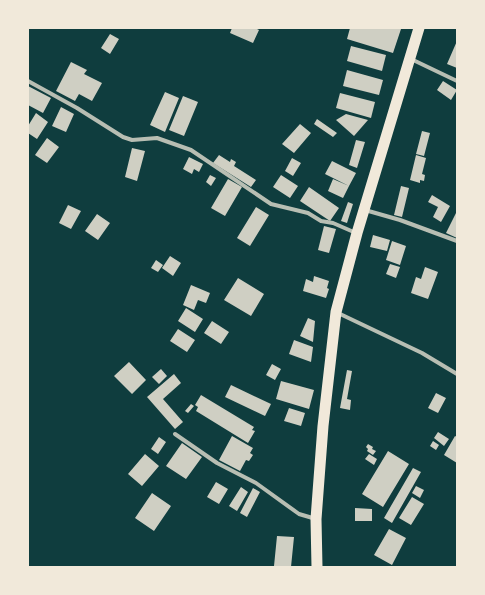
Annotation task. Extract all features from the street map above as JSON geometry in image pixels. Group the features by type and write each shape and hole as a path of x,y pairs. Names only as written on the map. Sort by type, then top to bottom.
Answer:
{"highway":[{"path":"317,567 316,519 323,426 336,312 357,233 419,28"}],"street":[{"path":"409,58 457,81"},
{"path":"28,81 77,108 123,137 132,140 157,138 191,150 271,204 308,213 321,221 357,233"},
{"path":"364,210 400,220 457,241"},
{"path":"336,312 422,353 457,374"},
{"path":"175,434 217,463 256,483 299,514 316,519"}],"building":[{"path":"232,28 255,28 259,30 253,43 230,33"},
{"path":"350,28 401,29 393,53 347,39"},
{"path":"110,34 119,39 110,54 101,48"},
{"path":"457,41 457,68 447,64"},
{"path":"351,46 386,55 382,71 347,61"},
{"path":"71,62 87,70 84,74 102,83 92,101 79,94 75,101 56,91"},
{"path":"347,70 383,80 379,95 343,86"},
{"path":"443,81 457,90 451,100 437,90"},
{"path":"28,86 51,98 43,113 28,105"},
{"path":"165,92 179,98 165,132 150,125"},
{"path":"340,93 375,102 371,118 336,108"},
{"path":"183,96 198,102 184,136 169,130"},
{"path":"61,107 74,114 66,132 52,126"},
{"path":"36,113 48,122 37,139 28,133 28,126"},
{"path":"346,114 368,120 354,136 336,120"},
{"path":"317,119 337,133 333,137 314,124"},
{"path":"300,124 311,133 294,153 282,144"},
{"path":"422,131 430,133 424,156 416,154"},
{"path":"47,138 59,147 47,163 35,155"},
{"path":"356,140 365,142 357,168 349,165"},
{"path":"132,148 145,151 137,181 125,177"},
{"path":"219,155 230,162 231,159 236,162 234,166 256,180 251,187 213,163"},
{"path":"416,155 426,158 422,174 425,175 424,181 420,180 420,183 410,180"},
{"path":"189,157 203,164 199,172 194,169 192,174 183,169"},
{"path":"292,158 301,163 293,176 285,171"},
{"path":"332,161 356,173 349,186 325,174"},
{"path":"210,175 216,178 211,186 206,182"},
{"path":"281,175 298,186 290,198 273,187"},
{"path":"228,179 242,187 225,216 211,208"},
{"path":"333,179 349,186 343,198 328,191"},
{"path":"401,186 409,188 402,217 394,215"},
{"path":"309,187 339,208 330,221 300,201"},
{"path":"432,195 450,206 441,222 433,217 438,207 428,202"},
{"path":"348,202 353,204 347,223 341,221"},
{"path":"68,205 81,211 71,229 59,223"},
{"path":"256,207 269,215 250,246 237,238"},
{"path":"457,211 457,238 446,233"},
{"path":"97,214 110,223 98,240 85,231"},
{"path":"324,226 336,229 329,253 318,250"},
{"path":"373,235 390,240 387,251 370,247"},
{"path":"392,241 406,246 400,265 386,260"},
{"path":"170,256 181,263 173,276 162,268"},
{"path":"156,260 163,265 158,272 151,268"},
{"path":"390,264 400,267 396,278 386,274"},
{"path":"425,267 438,272 428,299 411,293 416,277 421,279"},
{"path":"314,276 329,281 327,288 329,289 326,298 303,291 306,279 313,282"},
{"path":"238,278 264,294 251,316 224,300"},
{"path":"191,285 210,293 206,303 198,300 194,310 183,305"},
{"path":"186,308 203,319 195,332 178,321"},
{"path":"308,318 315,321 313,342 300,336"},
{"path":"212,321 229,332 221,344 204,333"},
{"path":"178,329 195,340 187,352 170,341"},
{"path":"294,340 313,347 311,362 289,354"},
{"path":"129,362 146,380 132,394 114,376"},
{"path":"272,364 281,369 275,380 266,375"},
{"path":"161,369 167,376 159,384 152,377"},
{"path":"347,370 352,371 347,399 351,400 350,410 340,408"},
{"path":"174,374 181,383 163,399 183,422 175,429 147,397"},
{"path":"281,381 314,390 309,409 276,399"},
{"path":"231,385 271,404 265,416 225,397"},
{"path":"436,393 446,398 438,413 428,408"},
{"path":"201,395 254,427 252,430 255,431 248,443 196,411 198,407 195,405"},
{"path":"191,404 194,406 188,413 185,411"},
{"path":"289,408 305,413 301,426 284,421"},
{"path":"438,432 449,439 444,446 434,438"},
{"path":"232,436 253,448 250,453 253,455 249,461 246,460 240,471 219,460"},
{"path":"455,436 457,437 457,463 444,455"},
{"path":"159,437 166,442 158,454 151,449"},
{"path":"433,441 439,445 436,450 430,446"},
{"path":"182,443 202,457 186,479 166,466"},
{"path":"368,444 376,451 373,455 367,451 368,449 366,447"},
{"path":"388,451 409,464 383,507 362,494"},
{"path":"145,454 159,466 142,486 128,474"},
{"path":"369,454 377,459 374,465 365,459"},
{"path":"413,468 421,472 392,523 384,518"},
{"path":"216,482 228,489 219,504 207,497"},
{"path":"416,486 424,490 420,498 412,493"},
{"path":"241,487 248,492 237,511 229,506"},
{"path":"253,488 260,492 247,517 240,513"},
{"path":"152,493 171,506 154,531 135,518"},
{"path":"412,497 424,504 411,525 399,518"},
{"path":"355,508 372,509 372,521 355,521"},
{"path":"389,529 406,538 392,565 374,555"},
{"path":"277,536 294,537 291,567 274,566"}]}
